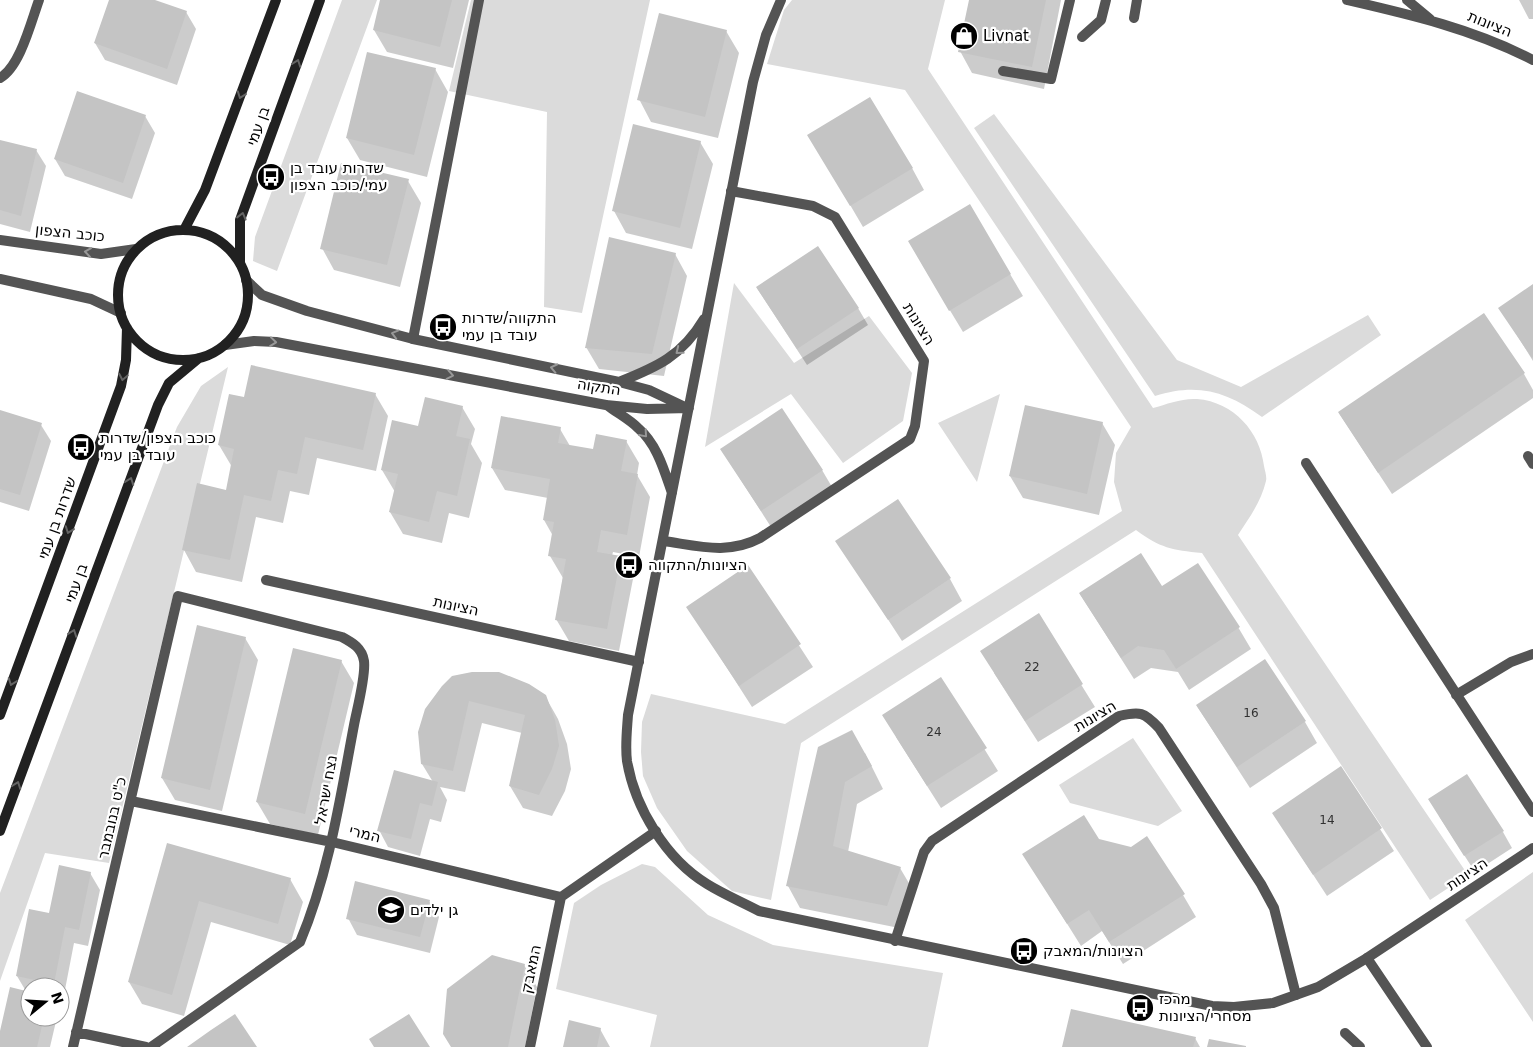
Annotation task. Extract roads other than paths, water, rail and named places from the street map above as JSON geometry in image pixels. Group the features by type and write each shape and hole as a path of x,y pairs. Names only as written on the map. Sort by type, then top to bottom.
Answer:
{"main road":[{"name":"בן עמי","path":"184,230 206,190 276,0"},
{"name":"בן עמי","path":"240,264 240,220 320,0"},
{"path":"184,230 201,232 217,239 230,250 240,264 246,280 248,298 244,316 237,332 225,345 199,358 178,360 158,355 141,344 127,328 121,313 118,296 120,279 126,263 136,249 156,236 169,231 184,230"},
{"name":"שדרות בן עמי","path":"0,715 121,386 127,353 127,328"},
{"name":"בן עמי","path":"0,831 158,405 169,383 199,358"}],"street":[{"path":"0,78 6,75 16,60 39,0"},
{"path":"414,339 479,0"},
{"name":"הציונות","path":"781,0 766,35 753,82 664,541 628,715 627,760 636,795 666,847 684,866 706,884 759,911 894,941 1212,1006 1254,1005 1273,1002 1318,986 1367,958 1533,848"},
{"path":"1003,71 1051,79 1070,0"},
{"path":"1082,37 1101,20 1106,0"},
{"path":"1134,18 1137,0"},
{"name":"הציונות","path":"1347,0 1459,27 1496,41 1533,60"},
{"path":"1407,0 1432,21"},
{"name":"הציונות","path":"664,541 717,548 744,546 760,538 910,439 915,426 924,361 835,217 813,206 732,191"},
{"name":"כוכב הצפון","path":"0,240 100,254 136,249"},
{"path":"0,279 91,299 121,313"},
{"name":"התקוה","path":"246,280 262,295 281,302 414,339 619,382 649,390 689,408"},
{"path":"619,382 654,368 683,349 707,312"},
{"name":"התקוה","path":"225,345 254,341 276,342 606,405 647,409 689,408"},
{"path":"606,405 639,428 650,441 663,465 673,495"},
{"path":"1306,463 1533,812"},
{"name":"הציונות","path":"266,580 639,662"},
{"name":"כ\"ט בנובמבר","path":"73,1047 178,596"},
{"name":"נצח ישראל","path":"151,1047 300,942 311,916 332,842 364,661 357,645 342,637 178,596"},
{"path":"1456,695 1511,662 1533,654"},
{"name":"הציונות","path":"894,941 924,852 932,841 1119,716 1138,712 1149,717 1159,728 1261,884 1274,908 1296,995"},
{"name":"המרי","path":"131,801 332,842 561,897"},
{"path":"561,897 656,831"},
{"name":"המאבק","path":"530,1047 561,897"},
{"path":"1367,958 1427,1047"},
{"path":"76,1032 146,1047"},
{"path":"1345,1033 1360,1047"}],"place":[{"name":"Livnat","path":"964,36"},
{"name":"שדרות עובד בן עמי/כוכב הצפון","path":"271,177"},
{"name":"התקווה/שדרות עובד בן עמי","path":"443,327"},
{"name":"כוכב הצפון/שדרות עובד בן עמי","path":"81,447"},
{"name":"הציונות/התקווה","path":"629,565"},
{"name":"גן ילדים","path":"391,910"},
{"name":"הציונות/המאבק","path":"1024,951"},
{"name":"מרכז מסחרי/הציונות","path":"1140,1008"}]}
